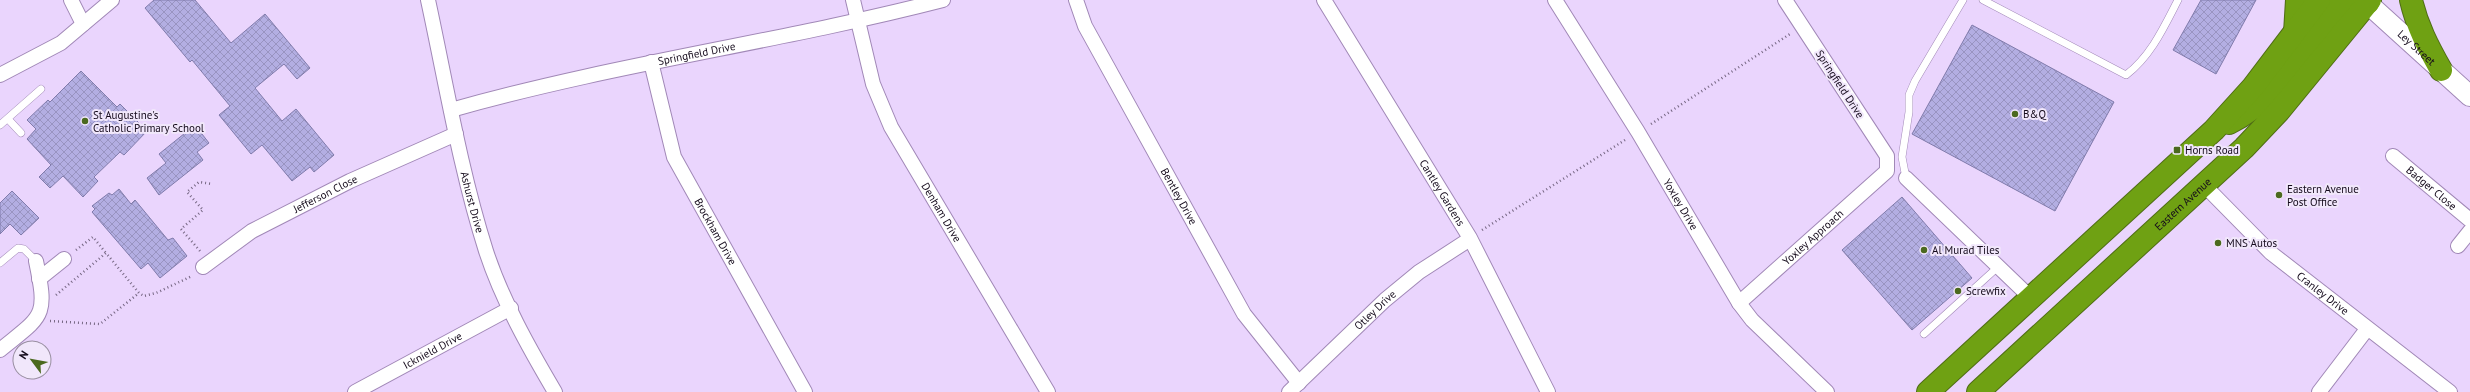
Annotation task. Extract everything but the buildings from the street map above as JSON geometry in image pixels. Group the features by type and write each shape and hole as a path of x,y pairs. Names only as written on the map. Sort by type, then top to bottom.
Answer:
{"highway":[{"path":"2294,33 2297,0"},
{"path":"1928,392 2214,130 2253,87 2319,0"},
{"path":"2411,0 2415,18 2425,43 2441,70"},
{"path":"2214,130 2243,116 2261,103 2277,87 2338,7 2349,1 2367,1"},
{"name":"Eastern Avenue","path":"1978,392 2204,185 2279,112 2367,1"}],"street":[{"path":"71,0 83,24"},
{"path":"0,76 61,43 112,0"},
{"name":"Ashurst Drive","path":"428,0 456,134 486,251 510,308 555,392"},
{"name":"Denham Drive","path":"852,0 873,84 891,127 1048,392"},
{"name":"Springfield Drive","path":"451,110 523,90 650,62 858,22 943,0"},
{"name":"Bentley Drive","path":"1076,0 1085,26 1244,314 1294,388"},
{"name":"Cantley Gardens","path":"1324,0 1470,239 1548,392"},
{"name":"Yoxley Drive","path":"1555,0 1638,132 1739,303 1752,320 1827,392"},
{"name":"Springfield Drive","path":"1785,0 1887,156 1887,171"},
{"name":"Ley Street","path":"2367,1 2470,96"},
{"name":"Brockham Drive","path":"650,62 674,157 805,392"},
{"name":"Jefferson Close","path":"206,264 252,231 350,181 456,134"},
{"name":"Badger Close","path":"2393,156 2470,220"},
{"name":"Yoxley Approach","path":"1739,303 1887,171"},
{"path":"1906,178 1999,266 2030,298"},
{"name":"Cranley Drive","path":"2204,185 2271,253 2450,392"},
{"path":"2458,246 2470,231"},
{"name":"Otley Drive","path":"1294,388 1385,300 1419,272 1470,239"},
{"path":"40,279 64,259"},
{"path":"0,350 36,320 42,307 40,279 36,260"},
{"name":"Icknield Drive","path":"355,392 510,308"},
{"path":"2318,392 2367,329"}],"lane":[{"path":"1906,178 1902,157 1910,112 1909,95 1915,80 1963,0"},
{"path":"1987,1 2126,75 2137,66 2156,42 2178,0"},
{"path":"0,125 41,89"},
{"path":"8,119 22,133"},
{"path":"0,263 18,248 24,248 36,260"},
{"path":"1924,334 1999,266"}],"path":[{"path":"64,259 93,237 144,296 156,293 187,280 206,264 181,229 203,210 187,192 199,182 212,184"},
{"path":"42,307 106,253"},
{"path":"36,320 100,324 139,292"}],"place":[{"name":"B&Q","path":"2015,114"},
{"name":"St Augustine's Catholic Primary School","path":"85,121"},
{"name":"Horns Road","path":"2177,150"},
{"name":"Eastern Avenue Post Office","path":"2279,195"},
{"name":"MNS Autos","path":"2218,243"},
{"name":"Al Murad Tiles","path":"1924,250"},
{"name":"Screwfix","path":"1958,291"}]}
